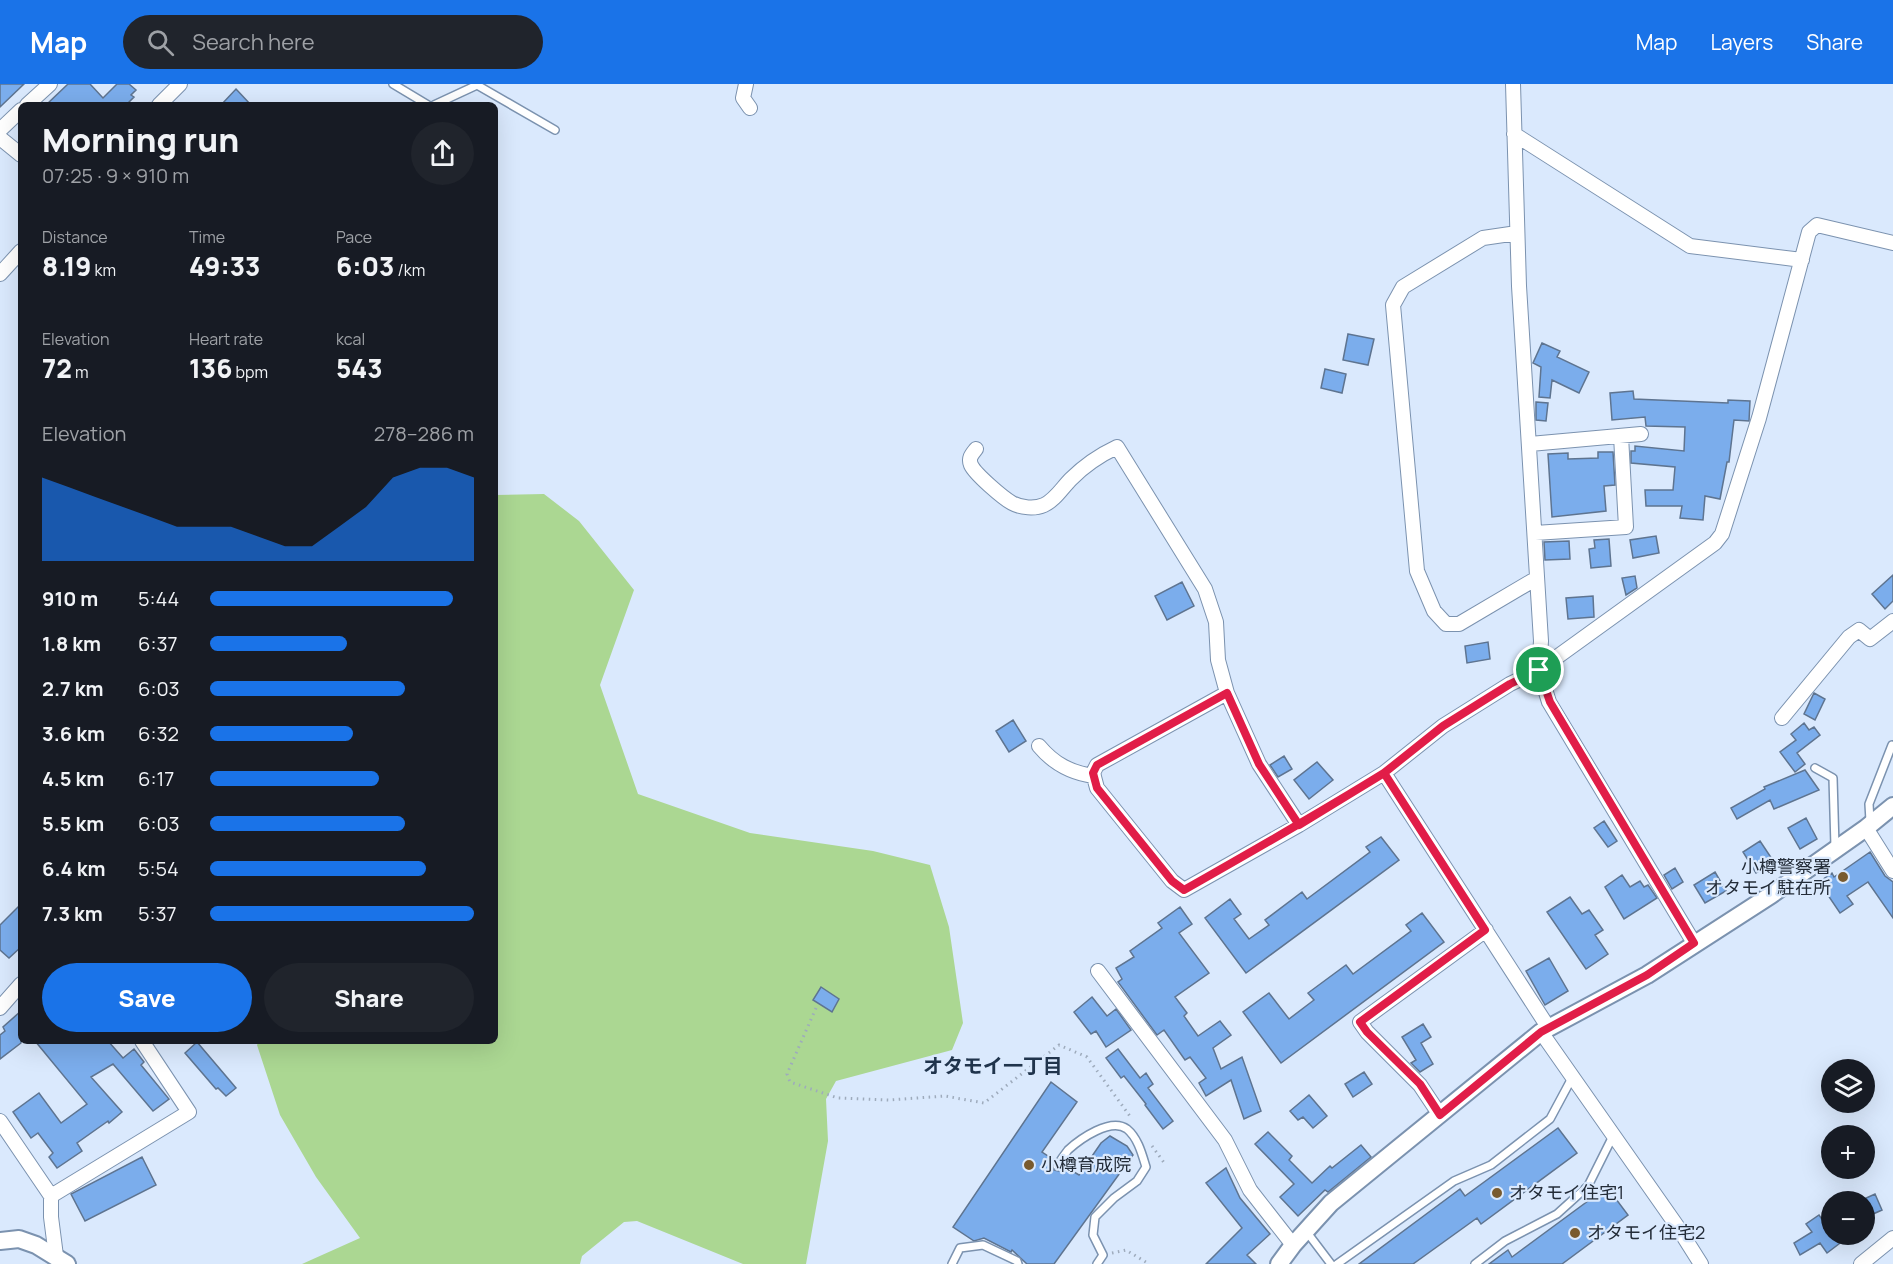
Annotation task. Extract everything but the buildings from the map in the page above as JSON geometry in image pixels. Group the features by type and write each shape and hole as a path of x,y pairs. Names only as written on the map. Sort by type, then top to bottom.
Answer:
{"street":[{"path":"30,102 50,84"},
{"path":"162,102 180,84"},
{"path":"746,84 743,98 750,108"},
{"path":"1513,84 1517,233 1542,641 1539,670 1550,702 1694,943"},
{"path":"0,130 18,113"},
{"path":"1514,134 1690,246 1802,260"},
{"path":"0,138 18,153"},
{"path":"1227,693 1097,765 1093,773 1097,788 1172,881 1184,890 1299,825 1384,773 1443,726 1510,684 1539,670 1715,543 1722,534 1759,418 1809,232 1817,225 1893,243"},
{"path":"1517,233 1483,238 1403,287 1393,305 1417,572 1434,611 1446,624 1459,624 1537,578"},
{"path":"0,274 18,254"},
{"path":"1530,444 1641,434"},
{"path":"1535,533 1626,527 1621,436"},
{"path":"976,448 971,455 970,464 976,472 1012,503 1025,508 1043,506 1094,460 1117,447 1205,589 1216,622 1218,660 1227,693 1259,764 1299,825"},
{"path":"1782,718 1849,637 1859,630 1870,639 1893,621"},
{"path":"1039,746 1047,756 1076,774 1094,776"},
{"path":"1384,773 1485,930 1572,1078 1677,1226 1701,1264"},
{"path":"1279,1264 1331,1203 1545,1030 1647,975 1770,895 1893,806"},
{"path":"1868,826 1893,871"},
{"path":"1440,1115 1420,1084 1367,1032 1360,1022 1485,930"},
{"path":"1098,971 1225,1140 1250,1190 1293,1245"},
{"path":"0,1008 18,987"},
{"path":"51,1196 189,1112 144,1044"},
{"path":"0,1121 51,1196 51,1217 62,1260"},
{"path":"1861,1264 1893,1238"},
{"path":"0,1240 19,1239 62,1260"}],"lane":[{"path":"393,84 423,102"},
{"path":"440,102 477,85 555,130"},
{"path":"1868,826 1869,804 1892,745"},
{"path":"1815,768 1833,778 1835,849"},
{"path":"1337,1264 1454,1181 1491,1165 1550,1119 1572,1078"},
{"path":"1057,1166 1068,1150 1101,1128 1118,1125 1127,1129 1140,1147 1146,1167 1137,1181 1114,1198 1095,1218 1093,1236 1103,1255 1097,1264"},
{"path":"1475,1264 1505,1241 1557,1214 1588,1186 1613,1136"},
{"path":"1306,1231 1331,1264"},
{"path":"952,1264 960,1248 983,1245 1017,1261 1018,1264"}],"path":[{"path":"816,1008 787,1074 790,1082 838,1098 889,1100 945,1096 984,1103 1059,1045 1087,1057 1133,1119"},
{"path":"1146,1137 1165,1164"},
{"path":"1103,1255 1126,1250 1149,1264"}],"green space":[{"path":"544,494 579,521 634,590 600,685 638,794 750,833 873,851 930,865 949,927 963,1023 952,1050 836,1081 826,1099 828,1141 806,1264 743,1264 637,1221 624,1222 582,1256 580,1264 302,1264 360,1238 316,1177 280,1115 258,1044 498,1044 498,495"}],"place":[{"name":"小樽警察署 オタモイ駐在所","path":"1843,877"},
{"name":"小樽育成院","path":"1029,1165"},
{"name":"オタモイ住宅1","path":"1497,1193"},
{"name":"オタモイ住宅2","path":"1575,1233"}],"district":[{"name":"オタモイ一丁目","path":"993,1066"}],"route":[{"path":"1539,670 1510,684 1443,726 1384,773 1299,825 1259,764 1227,693 1097,765 1093,773 1097,788 1172,881 1184,890 1299,825 1342,799 1384,773 1485,930 1360,1022 1367,1032 1420,1084 1440,1115 1548,1027 1647,975 1694,943 1550,702 1539,670"}]}
